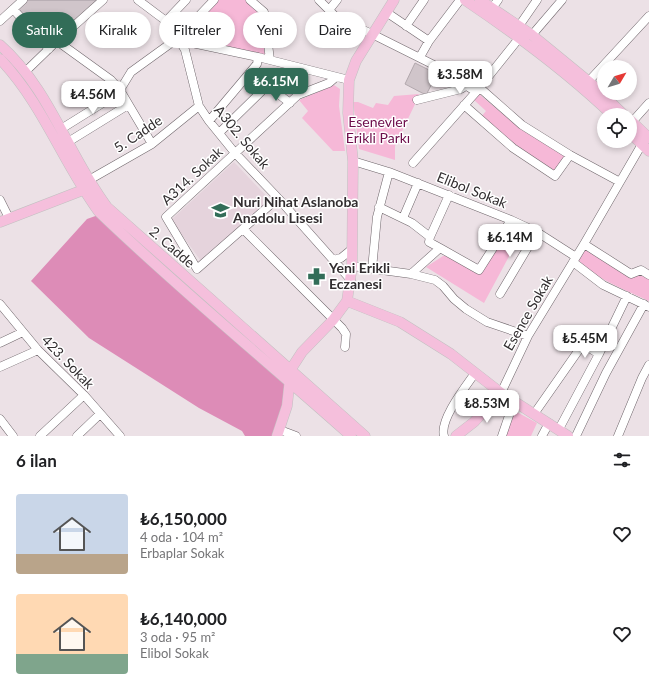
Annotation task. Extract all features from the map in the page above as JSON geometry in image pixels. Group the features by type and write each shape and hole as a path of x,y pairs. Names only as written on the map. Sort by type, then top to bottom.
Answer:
{"main road":[{"path":"278,433 287,406 291,369 302,352 333,320 347,301 352,266 353,161 348,113 349,80 356,61 394,0"},
{"path":"465,0 520,38 588,92 605,108"},
{"path":"480,0 495,4 617,108"},
{"name":"2. Cadde","path":"0,45 26,72 44,98 89,180 108,207 123,222 365,436"},
{"name":"2. Cadde","path":"0,60 20,82 37,108 52,132 83,190 99,212 229,330 351,436"},
{"path":"637,130 647,144"},
{"path":"637,138 647,144"},
{"path":"4,220 83,190"},
{"path":"347,301 400,322 451,354 501,393 568,436"},
{"path":"456,436 474,422 501,393"}],"street":[{"path":"1,19 23,0"},
{"path":"77,23 103,0"},
{"name":"A302. Sokak","path":"139,0 159,16"},
{"path":"175,12 186,0"},
{"path":"203,12 214,0"},
{"path":"250,0 264,12 270,60"},
{"path":"320,0 337,18 420,57 478,90 522,125 570,155 620,182"},
{"path":"329,10 337,0"},
{"path":"406,26 424,0"},
{"path":"420,57 429,41 460,0"},
{"path":"519,26 537,0"},
{"path":"532,35 562,0"},
{"path":"13,9 49,49 26,72"},
{"path":"386,12 429,41"},
{"path":"588,82 648,19"},
{"path":"413,162 478,90 520,38"},
{"path":"67,48 111,80 120,90 152,144"},
{"path":"61,129 114,96 120,90 131,72 164,48"},
{"name":"A302. Sokak","path":"184,48 199,106 209,121 235,153 278,198 351,280"},
{"path":"218,48 349,80"},
{"path":"209,121 257,64 258,57"},
{"path":"250,72 290,103"},
{"name":"A314. Sokak","path":"243,229 197,269 166,217 298,95 328,83 336,77"},
{"path":"219,133 268,85"},
{"path":"417,100 461,89 467,85"},
{"path":"637,113 649,104"},
{"path":"68,142 128,105"},
{"path":"464,105 513,148 555,176 570,155"},
{"name":"5. Cadde","path":"89,180 152,144 199,106"},
{"name":"Esence Sokak","path":"501,393 528,336 620,182 647,144"},
{"name":"Elibol Sokak","path":"353,161 418,183 537,232 574,260 603,285 646,305"},
{"path":"372,268 377,217 389,172"},
{"path":"403,218 418,183"},
{"path":"448,195 429,242 479,270 511,220"},
{"path":"278,198 243,229 346,334 345,346"},
{"path":"0,200 4,220"},
{"path":"379,207 403,218 422,230 430,238"},
{"path":"500,294 537,232"},
{"path":"584,244 631,274 641,270 649,275"},
{"path":"412,274 440,248"},
{"path":"333,260 341,258 352,249"},
{"path":"352,266 412,274 435,280 443,286 466,310 487,322 528,336"},
{"path":"559,430 599,354 627,296"},
{"name":"423. Sokak","path":"0,304 38,350 84,395 120,436"},
{"path":"576,436 606,373 646,305"},
{"path":"0,343 23,332"},
{"path":"534,414 584,344 599,354"},
{"path":"0,367 38,350"},
{"path":"618,436 642,378 649,365"},
{"path":"444,436 443,433 446,419 475,373"},
{"path":"40,436 84,395"},
{"path":"502,436 514,401"},
{"path":"77,436 100,414"},
{"path":"0,419 13,436"},
{"path":"542,436 549,423"},
{"path":"278,433 296,436"}],"shaded area":[{"name":"Nuri Nihat Aslanoba Anadolu Lisesi","path":"234,162 271,201 201,261 171,220"},
{"path":"101,214 290,382 275,436 245,436 242,431 199,408 89,338 31,281 87,219"}],"green space":[{"path":"218,0 245,0 260,12 243,12 243,48 264,48 265,56 233,48 235,48 235,12 207,12"},
{"path":"334,85 340,89 339,106 345,151 333,151 302,118 308,111 299,100"},
{"name":"Esenevler Erikli Parkı","path":"419,94 395,146 395,160 359,149 353,102 358,102 373,108 376,103 388,105 394,96"},
{"path":"479,94 522,130 565,155 554,172 514,145 481,117 486,111 474,100"},
{"path":"510,227 522,232 484,303 426,267 443,256 448,256 481,274"},
{"path":"586,247 633,278 639,272 649,278 649,301 610,283 583,265 578,259"},
{"path":"513,410 537,423 531,436 506,436"}],"building":[{"path":"23,0 103,0 90,12 85,12 85,16 77,24 77,12 16,12 13,9"},
{"path":"23,0 103,0 90,12 85,12 85,16 77,24 77,12 16,12 13,9"},
{"path":"415,63 437,74 426,95 405,84"}],"place":[{"name":"Nuri Nihat Aslanoba Anadolu Lisesi","path":"220,210"},
{"name":"Yeni Erikli Eczanesi","path":"316,276"}]}
